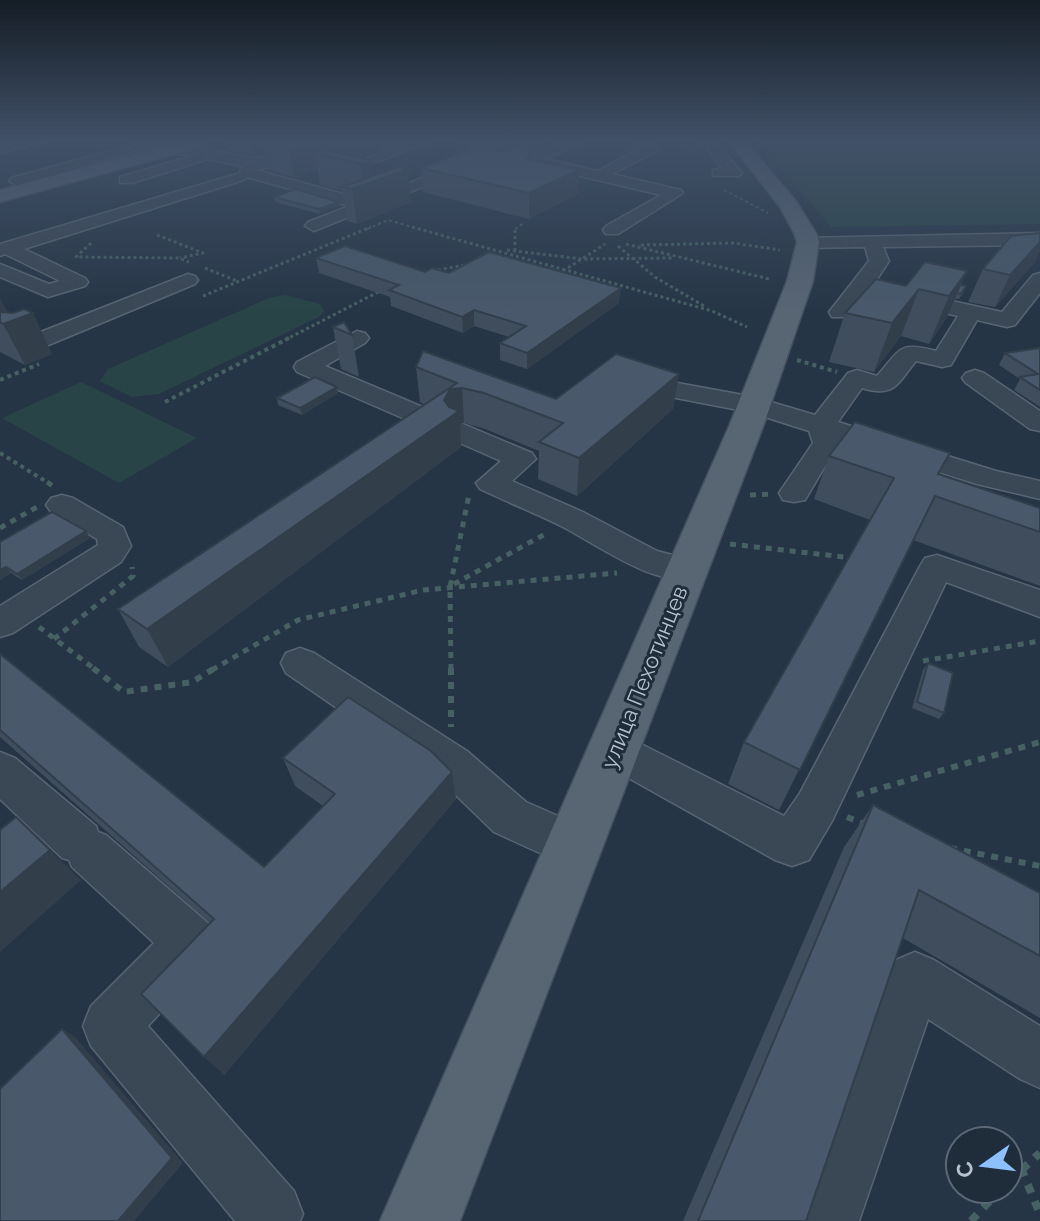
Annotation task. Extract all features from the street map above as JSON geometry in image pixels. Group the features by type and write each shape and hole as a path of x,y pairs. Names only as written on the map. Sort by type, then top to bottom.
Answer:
{"main road":[{"path":"784,199 789,205 794,246"},
{"name":"улица Пехотинцев","path":"420,1221 615,749 706,557 754,405 795,296 794,246"}],"street":[{"path":"5,249 158,199"},
{"path":"344,199 366,205"},
{"path":"314,226 382,199"},
{"path":"607,235 665,199"},
{"path":"794,246 1040,239"},
{"path":"840,312 879,261 873,244"},
{"path":"0,270 48,291 78,282 5,249"},
{"path":"861,288 1007,320 1040,279"},
{"path":"15,351 192,290"},
{"path":"821,426 857,378 882,386 911,352 942,360 971,312"},
{"path":"357,338 306,367 522,459 491,483 572,519 646,559 706,557"},
{"path":"608,378 754,405 988,478 1040,490"},
{"path":"975,378 1040,423"},
{"path":"390,433 417,415"},
{"path":"794,493 827,443 821,426"},
{"path":"13,630 115,546 112,534 56,502"},
{"path":"615,749 792,844 816,807 937,566 1040,604"},
{"path":"300,663 452,764 510,817 575,847"},
{"path":"0,771 191,942 111,1026 272,1219"},
{"path":"12,845 73,836"},
{"path":"827,1221 915,979 1040,1059"}],"path":[{"path":"192,290 238,281 388,220 712,311"},
{"path":"515,251 515,227 525,222"},
{"path":"96,239 76,257 179,258 203,253 157,235"},
{"path":"607,235 632,246 769,279"},
{"path":"563,270 582,259 607,235"},
{"path":"607,235 655,277 712,311 747,327"},
{"path":"632,246 733,243 794,246"},
{"path":"490,249 582,259 680,258"},
{"path":"179,258 238,281"},
{"path":"428,272 473,264"},
{"path":"165,402 385,289"},
{"path":"791,358 857,378"},
{"path":"0,380 42,363"},
{"path":"452,764 450,587 475,469 495,448"},
{"path":"0,528 56,502"},
{"path":"450,587 572,519"},
{"path":"706,557 853,558"},
{"path":"13,630 39,627 124,692 192,682 298,620 423,590 625,573"},
{"path":"887,667 1040,641"},
{"path":"816,807 1040,742"},
{"path":"816,807 869,825"},
{"path":"938,845 1040,866"},
{"path":"1024,1166 1040,1153"},
{"path":"1024,1175 1040,1214"},
{"path":"971,1221 986,1205"}],"green space":[{"path":"807,199 1040,199 1040,224 831,227"},
{"path":"285,295 320,304 324,311 319,317 159,394 132,397 100,381 108,369 269,298"},
{"path":"81,382 197,438 119,483 2,418"}],"building":[{"path":"281,199 329,199 339,202 319,209"},
{"path":"1040,233 1040,242 1010,275 983,269 1011,236"},
{"path":"345,246 425,272 432,268 449,273 489,252 621,288 527,353 500,343 526,326 474,310 462,317 389,290 399,285 316,258"},
{"path":"925,262 967,271 949,296 919,289 892,323 845,313 876,279 906,286"},
{"path":"960,285 966,286 961,294 957,293"},
{"path":"24,309 33,313 3,324 0,322 0,312 13,313"},
{"path":"344,322 352,335 333,327"},
{"path":"1040,348 1040,390 1020,377 1038,374 1005,353"},
{"path":"423,351 556,399 616,354 679,374 579,458 539,442 563,423 484,393 450,389 444,400 449,407 459,411 147,629 118,609 457,383 416,367"},
{"path":"315,377 337,387 300,408 277,398"},
{"path":"855,422 950,453 938,474 1040,508 1040,532 935,496 800,770 744,742 894,478 829,456"},
{"path":"52,512 86,531 17,574 6,567 0,570 0,542"},
{"path":"0,654 264,867 335,794 283,758 348,697 431,751 452,772 204,1057 141,994 214,919 0,730"},
{"path":"928,663 953,673 944,713 917,702"},
{"path":"873,805 1040,893 1040,956 919,890 806,1221 698,1221"},
{"path":"16,817 50,850 0,892 0,830"},
{"path":"62,1029 172,1158 118,1221 0,1221 0,1089"}]}
